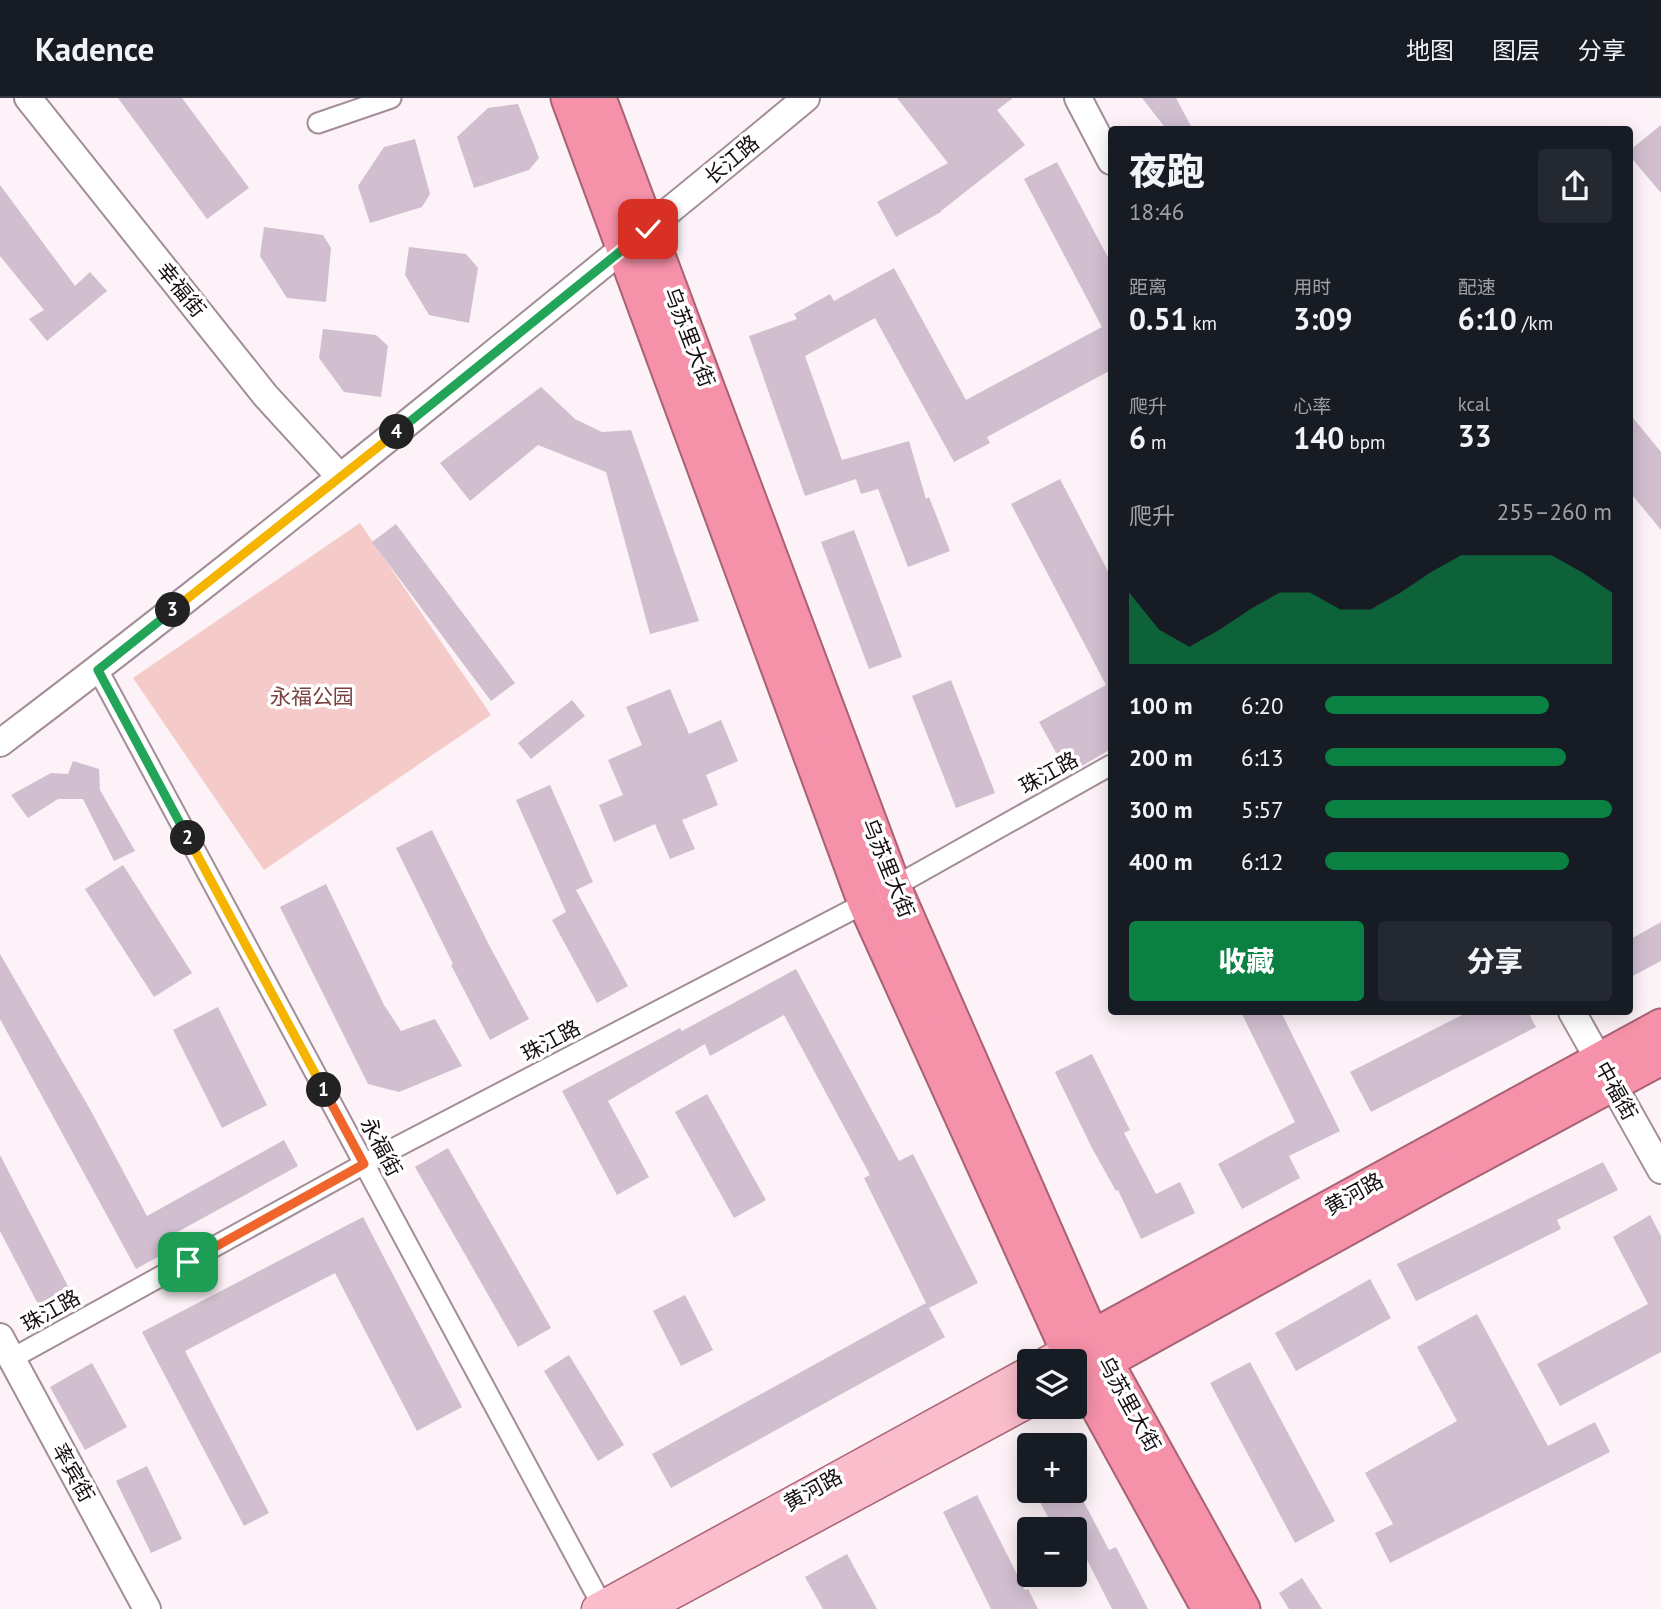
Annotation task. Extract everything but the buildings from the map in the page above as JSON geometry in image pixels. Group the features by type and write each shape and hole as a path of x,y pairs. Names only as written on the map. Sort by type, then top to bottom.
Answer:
{"highway":[{"name":"乌苏里大街","path":"568,98 636,239 894,887 1072,1349"},
{"name":"乌苏里大街","path":"599,98 636,239 865,903 1071,1349"},
{"name":"黄河路","path":"1087,1356 1606,1072 1661,1026"},
{"name":"黄河路","path":"1606,1072 1661,1058"},
{"name":"乌苏里大街","path":"1087,1376 1243,1609"},
{"name":"乌苏里大街","path":"1087,1380 1209,1609"}],"main road":[{"name":"黄河路","path":"601,1608 1017,1379"},
{"name":"黄河路","path":"644,1609 1017,1408"}],"street":[{"name":"幸福街","path":"28,98 265,395 340,477"},
{"path":"318,123 391,98"},
{"name":"长江路","path":"0,743 98,670 340,477 636,239 806,98"},
{"path":"1078,98 1108,155"},
{"name":"永福街","path":"98,670 601,1608"},
{"name":"珠江路","path":"6,1348 865,903 1108,767"},
{"name":"中福街","path":"1574,1015 1661,1170"},
{"name":"率宾街","path":"6,1348 147,1609"}],"green space":[{"name":"永福公园","path":"360,523 491,715 264,870 133,678"}],"route":[{"path":"188,1262 364,1164 98,670 648,229"}]}
